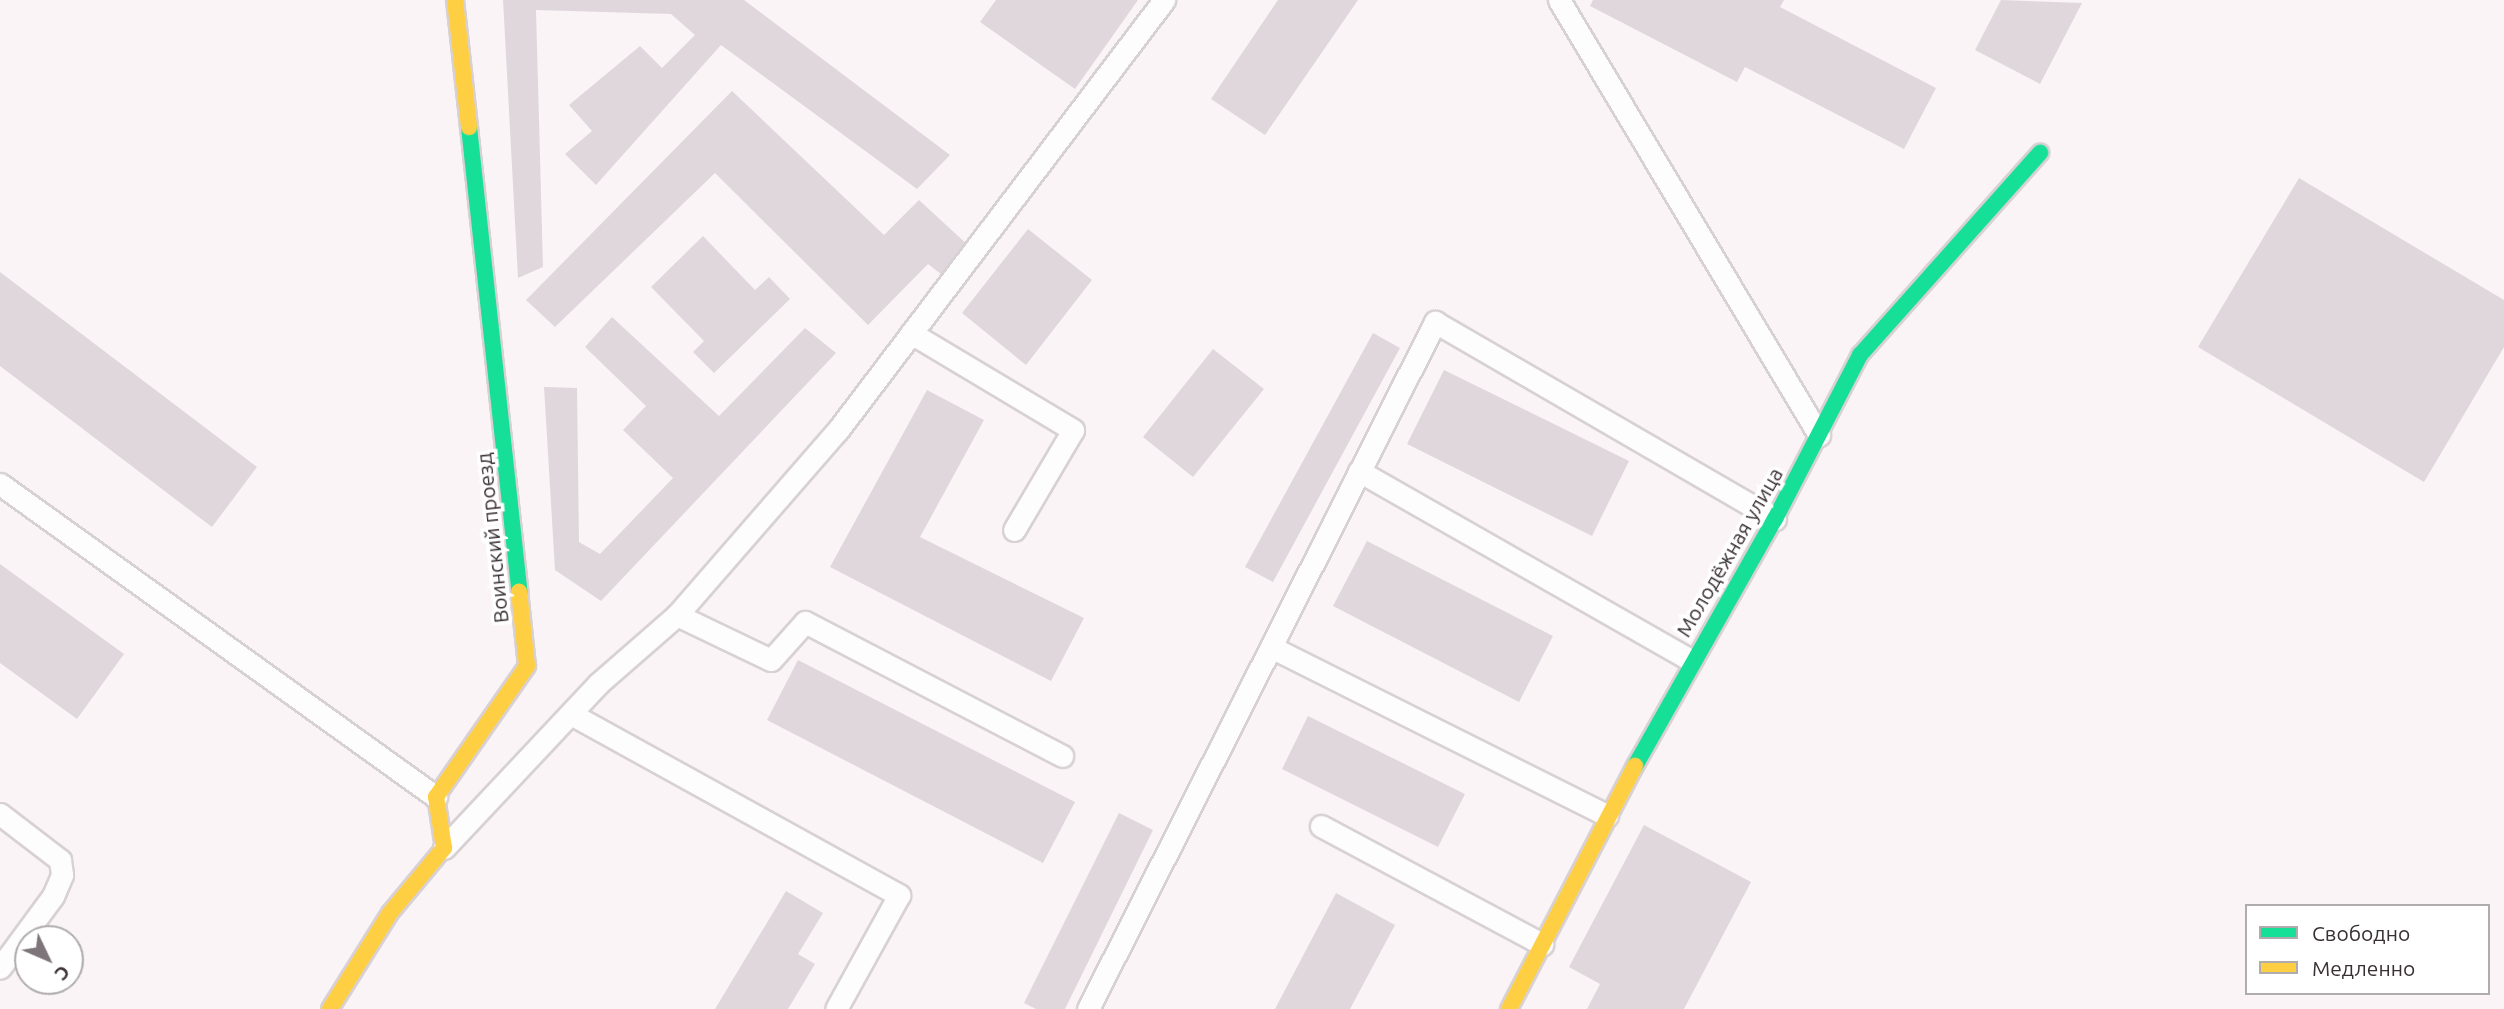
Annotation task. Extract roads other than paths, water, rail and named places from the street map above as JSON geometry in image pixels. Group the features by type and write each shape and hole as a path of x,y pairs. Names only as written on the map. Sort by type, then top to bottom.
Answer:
{"street":[{"name":"Воинский проезд","path":"436,797 527,666 455,0"},
{"name":"Молодёжная улица","path":"1509,1009 1607,815 1691,660 1775,519 1860,355 2040,153"},
{"path":"331,1009 390,913 444,848 436,797"}],"lane":[{"path":"444,848 571,714 677,615 838,430 1164,0"},
{"path":"1559,0 1819,435"},
{"path":"1087,1009 1435,322 1775,519"},
{"path":"911,333 1073,430 1014,530"},
{"path":"1359,471 1691,660"},
{"path":"0,484 436,797"},
{"path":"677,615 771,660 805,622 1062,756"},
{"path":"1271,647 1607,815"},
{"path":"571,714 899,895 836,1009"},
{"path":"0,814 60,860 62,875 53,895 0,968"},
{"path":"1321,826 1542,944"}]}
